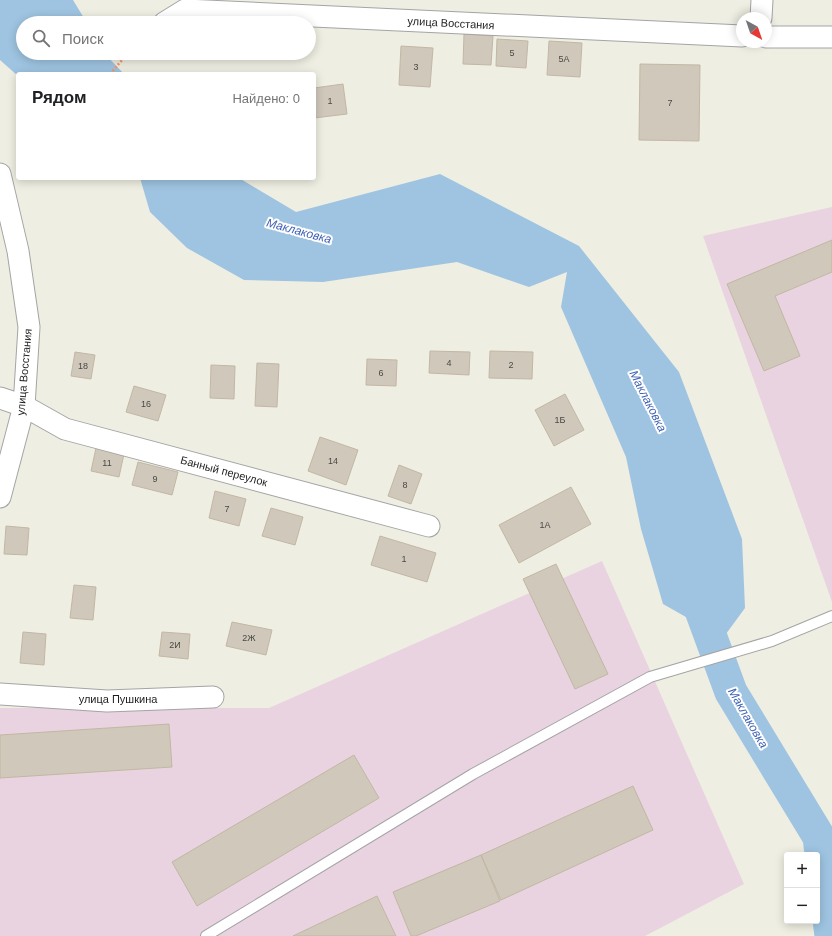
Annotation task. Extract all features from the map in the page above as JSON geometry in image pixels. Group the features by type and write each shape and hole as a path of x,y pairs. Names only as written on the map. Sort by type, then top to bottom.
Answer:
{"street":[{"path":"761,12 762,0"},
{"name":"улица Восстания","path":"175,16 185,10 314,16"},
{"name":"улица Восстания","path":"316,16 736,36"},
{"path":"772,37 832,37"},
{"name":"улица Восстания","path":"0,174 18,252 29,327 24,406 0,497"},
{"name":"Банный переулок","path":"0,398 24,406 65,429 429,526"},
{"name":"улица Пушкина","path":"0,694 106,702 212,697"}],"lane":[{"path":"206,936 473,774 650,677 772,641 832,616"}],"path":[{"path":"112,72 122,60"}],"shaded area":[{"path":"832,207 832,602 703,236"},
{"path":"602,561 744,884 645,936 0,936 0,708 269,708"}],"water":[{"path":"0,0 73,0 83,16 16,16 16,60 111,60 122,72 16,72 16,74 0,60"},
{"path":"440,174 579,246 679,372 742,539 745,608 723,638 663,604 641,529 626,457 561,307 567,272 529,287 457,262 323,282 244,280 187,248 150,212 141,180 242,180 296,212"}],"building":[{"path":"464,34 493,36 491,65 463,64"},
{"path":"497,39 528,41 526,68 496,66"},
{"path":"549,41 582,43 580,77 547,75"},
{"path":"401,46 433,48 430,87 399,85"},
{"path":"640,64 700,65 699,141 639,140"},
{"path":"343,84 347,114 316,118 316,88"},
{"path":"832,240 832,272 775,296 800,356 764,371 727,284"},
{"path":"430,351 470,352 469,375 429,373"},
{"path":"490,351 533,352 532,379 489,378"},
{"path":"75,352 95,355 91,379 71,376"},
{"path":"367,359 397,360 396,386 366,385"},
{"path":"257,363 279,364 277,407 255,406"},
{"path":"211,365 235,366 234,399 210,398"},
{"path":"134,386 166,395 158,421 126,412"},
{"path":"565,394 584,430 554,446 535,410"},
{"path":"320,437 358,450 346,485 308,471"},
{"path":"96,448 124,454 119,477 91,471"},
{"path":"138,462 178,472 172,495 132,485"},
{"path":"399,465 422,474 411,504 388,496"},
{"path":"571,487 591,524 519,563 499,525"},
{"path":"215,491 246,499 239,526 209,518"},
{"path":"271,508 303,517 295,545 262,536"},
{"path":"6,526 29,528 27,555 4,554"},
{"path":"380,536 436,553 427,582 371,565"},
{"path":"556,564 608,674 575,689 523,579"},
{"path":"74,585 96,587 93,620 70,618"},
{"path":"232,622 272,630 266,655 226,646"},
{"path":"23,632 46,634 44,665 20,663"},
{"path":"162,632 190,634 188,659 159,656"},
{"path":"169,724 172,767 0,778 0,735"},
{"path":"354,755 379,798 197,906 172,862"},
{"path":"633,786 653,830 501,900 481,855"},
{"path":"481,855 500,901 416,936 411,936 393,892"},
{"path":"377,896 396,936 293,936"}],"waterway":[{"name":"Маклаковка","path":"692,586 731,692 819,837 831,936"}]}
